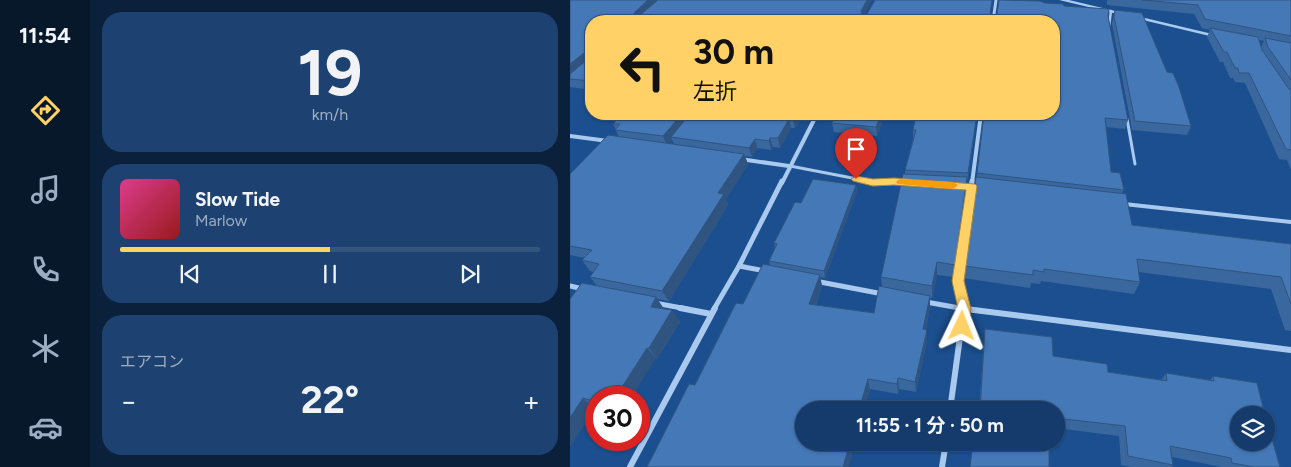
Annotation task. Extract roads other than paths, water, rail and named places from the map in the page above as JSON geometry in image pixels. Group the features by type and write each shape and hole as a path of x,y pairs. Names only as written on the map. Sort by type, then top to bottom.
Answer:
{"street":[{"path":"994,15 996,0"},
{"path":"1062,0 1222,37"},
{"path":"630,467 711,314 739,266 814,120"},
{"path":"951,401 964,309 958,281 980,120"},
{"path":"570,136 610,141"},
{"path":"734,158 790,166"},
{"path":"739,266 768,272"},
{"path":"807,279 886,294"},
{"path":"570,286 589,290"},
{"path":"915,300 964,309 1291,350"},
{"path":"645,301 711,314"},
{"path":"942,467 945,451"}],"lane":[{"path":"1110,11 1110,34"},
{"path":"1126,118 1135,164"},
{"path":"790,166 873,182 913,183"},
{"path":"962,186 981,188"},
{"path":"1118,203 1291,222"}]}
